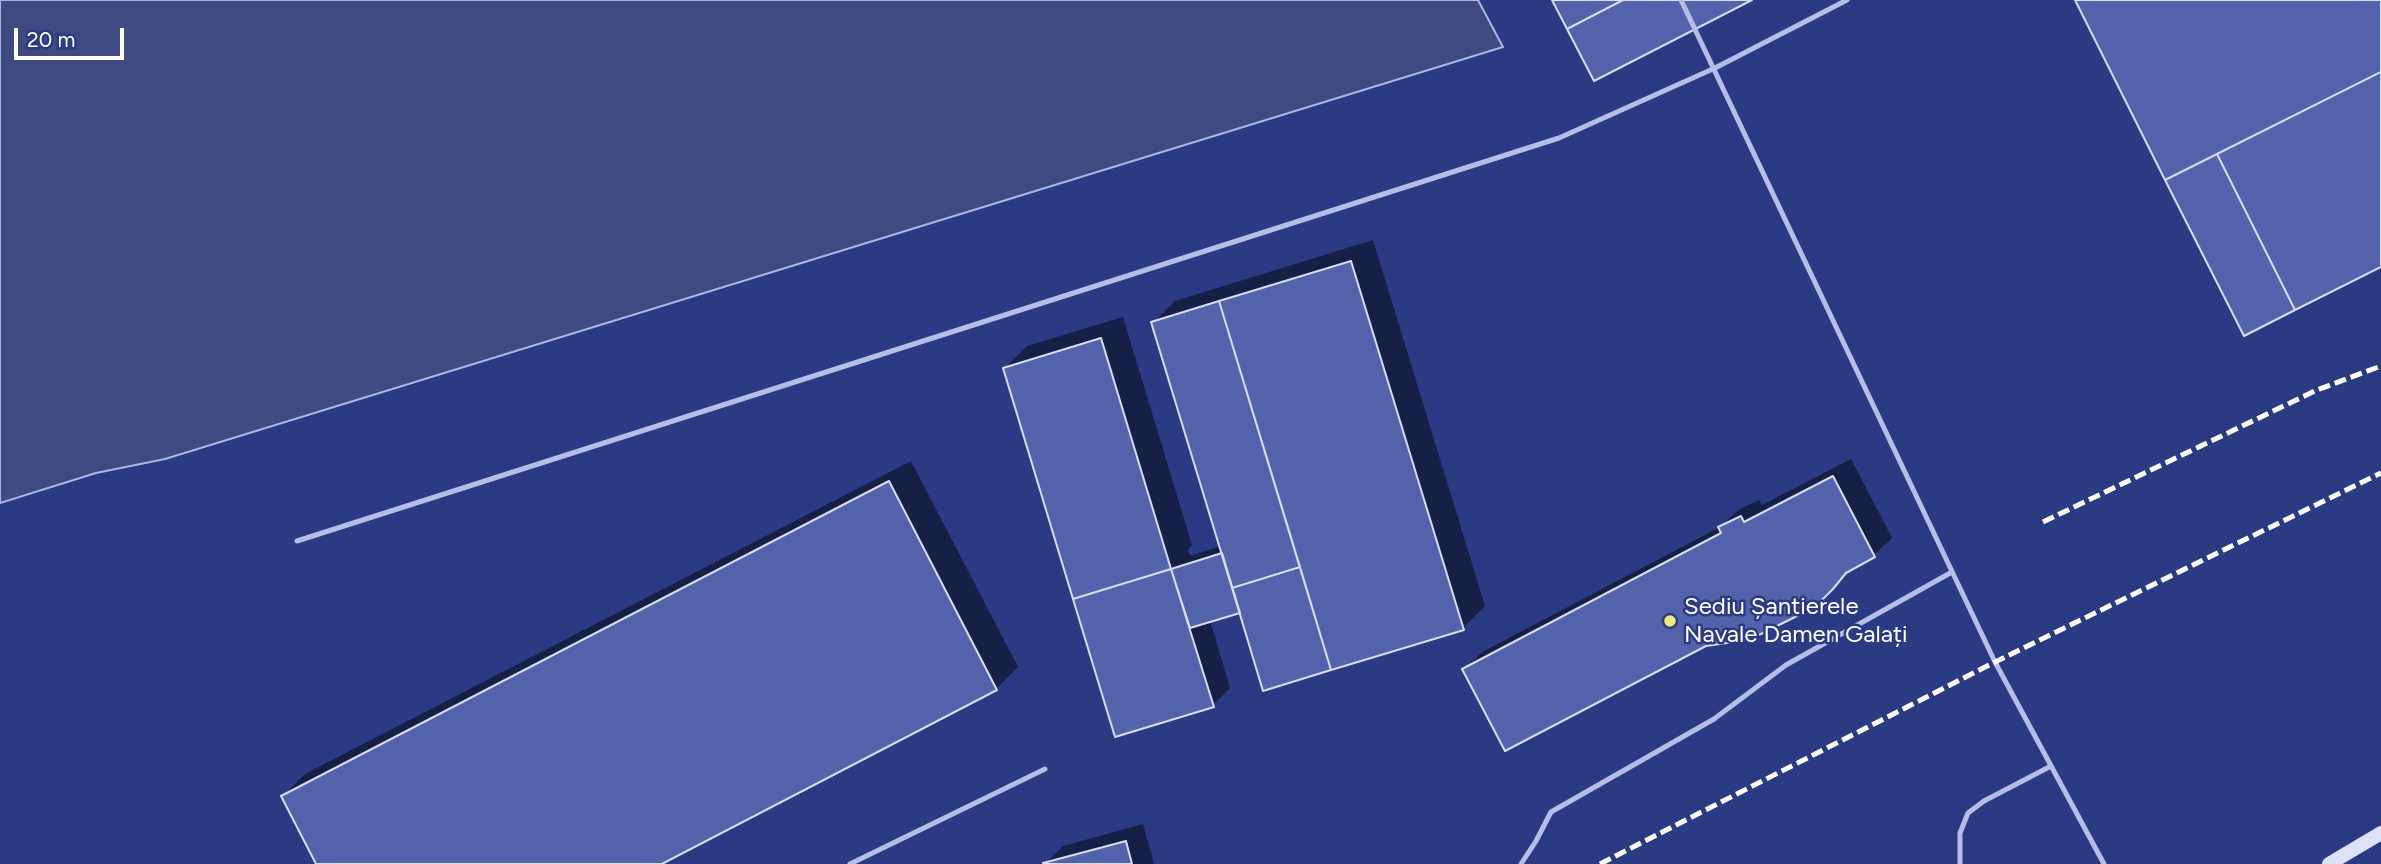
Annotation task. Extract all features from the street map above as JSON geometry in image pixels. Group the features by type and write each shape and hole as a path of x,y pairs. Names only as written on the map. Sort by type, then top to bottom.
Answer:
{"street":[{"path":"2329,864 2381,833"}],"lane":[{"path":"1681,0 1995,662 2104,864"},
{"path":"296,541 1559,138 1715,68 1847,0"},
{"path":"1521,864 1551,812 1714,719 1786,665 1952,572"},
{"path":"1960,864 1960,833 1968,813 1984,800 2051,766"},
{"path":"850,864 1045,769"}],"water":[{"path":"0,0 1478,0 1503,47 165,459 96,473 0,503"}],"building":[{"path":"1552,0 1623,0 1567,29"},
{"path":"1623,0 1752,0 1594,81 1567,29"},
{"path":"2075,0 2381,0 2381,72 2165,180"},
{"path":"2381,72 2381,267 2295,310 2217,154"},
{"path":"2217,154 2295,310 2244,336 2165,180"},
{"path":"1351,261 1464,630 1331,670 1219,301"},
{"path":"1219,301 1300,567 1232,588 1151,322"},
{"path":"1101,338 1171,569 1073,599 1003,368"},
{"name":"Sediu Șantierele Navale Damen Galați","path":"1833,476 1875,557 1846,573 1815,607 1761,634 1706,646 1505,751 1462,669 1721,533 1718,527 1741,516 1744,522"},
{"path":"889,481 997,690 662,864 316,864 281,796"},
{"path":"1222,553 1240,613 1190,628 1171,569"},
{"path":"1300,567 1331,670 1263,691 1232,588"},
{"path":"1171,569 1214,707 1115,737 1073,599"},
{"path":"1126,841 1132,864 1043,863"}],"railway":[{"path":"2043,522 2317,390 2381,366"},
{"path":"1600,864 1995,662 2381,473"}],"place":[{"name":"Sediu Șantierele Navale Damen Galați","path":"1670,621"}]}
